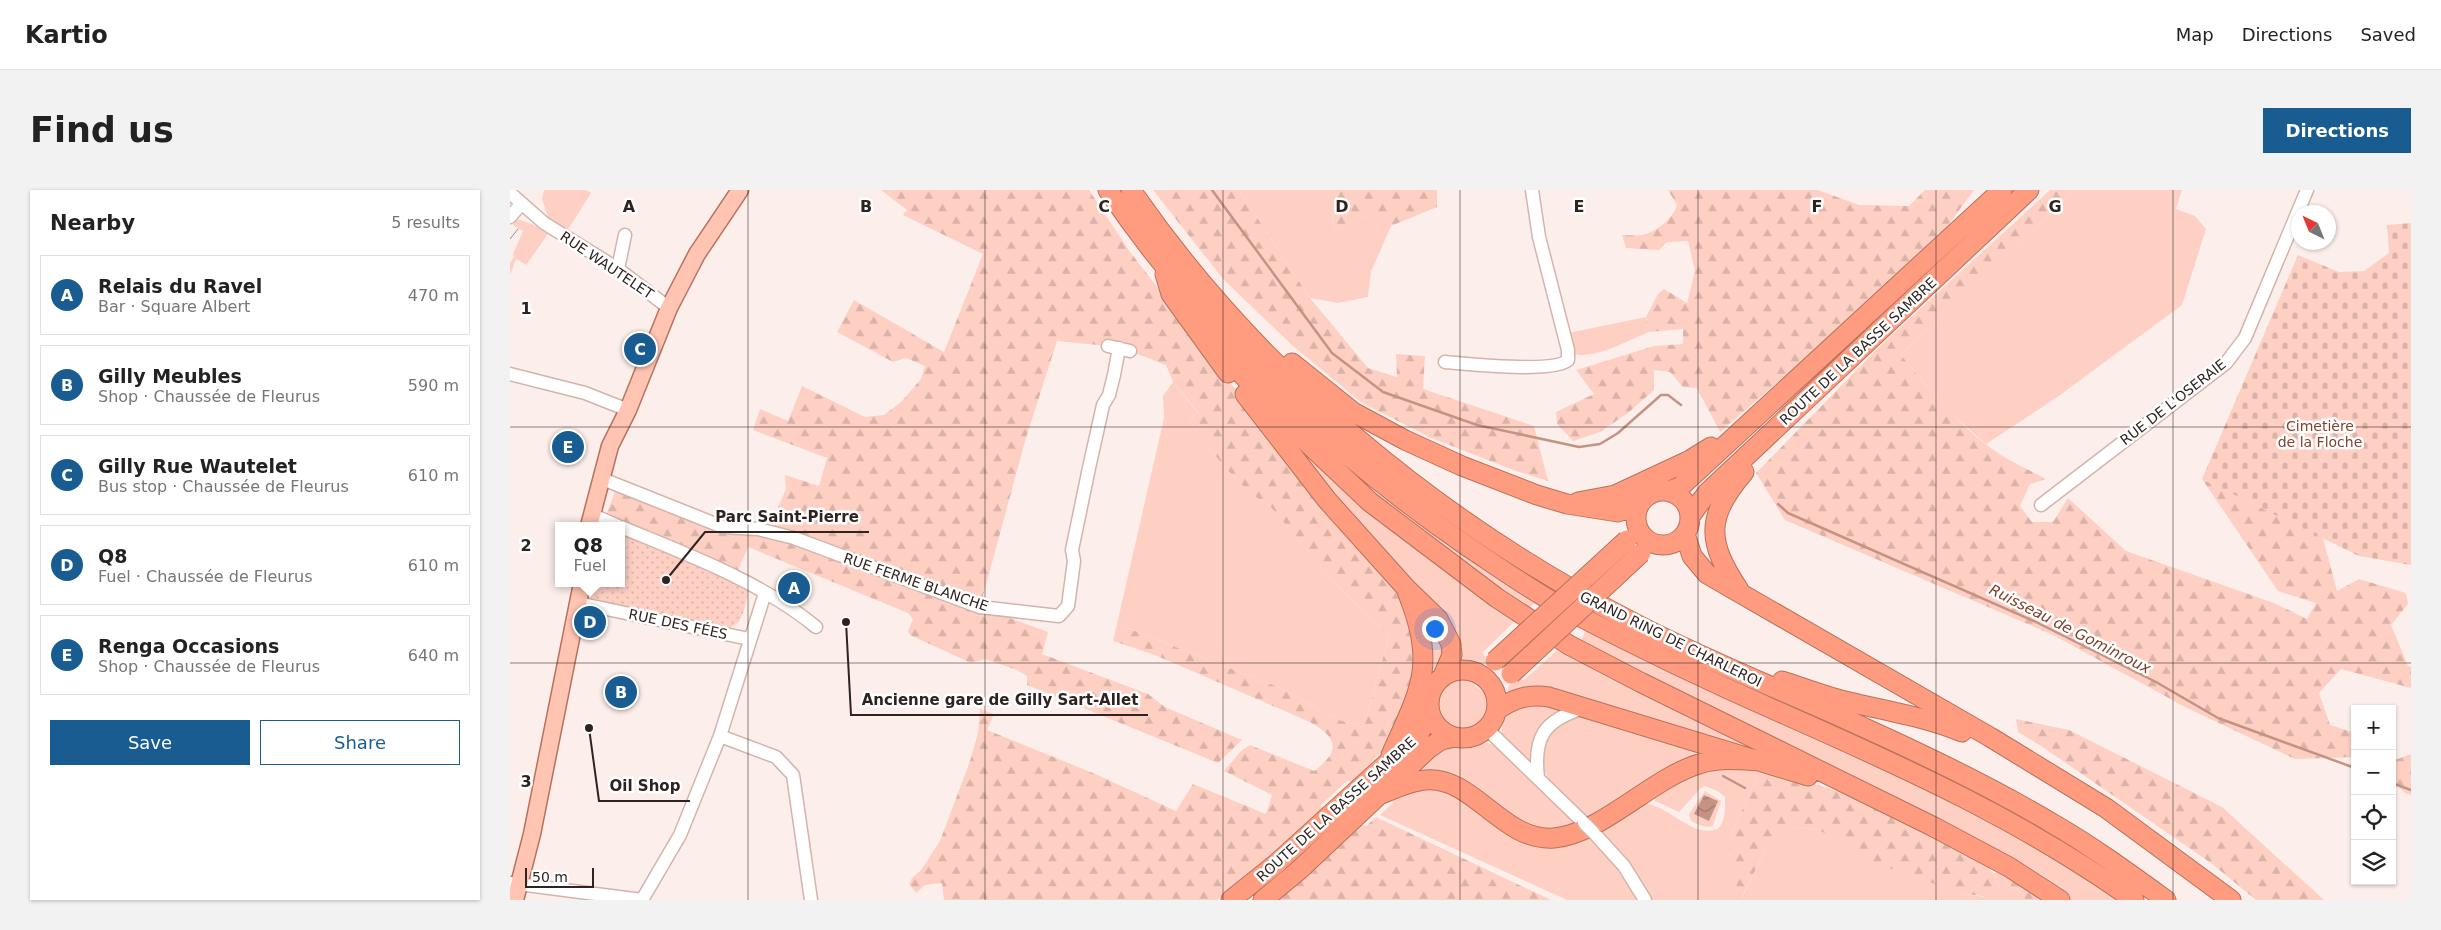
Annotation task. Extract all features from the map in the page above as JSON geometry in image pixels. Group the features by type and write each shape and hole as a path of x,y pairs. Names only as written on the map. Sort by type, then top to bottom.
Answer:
{"highway":[{"name":"GRAND RING DE CHARLEROI","path":"1108,190 1161,261 1217,329 1254,368 1329,439 1388,489 1512,577 1565,608 1634,644 1788,716 1923,776 1985,808 2048,843 2134,900"},
{"name":"GRAND RING DE CHARLEROI","path":"1131,190 1176,251 1233,318 1287,375 1341,425 1459,518 1579,594 1642,628 1866,728 1994,790 2057,826 2166,900"},
{"name":"ROUTE DE LA BASSE SAMBRE","path":"1668,491 1680,487 2002,190"},
{"name":"ROUTE DE LA BASSE SAMBRE","path":"1690,515 1706,493 2030,190"},
{"path":"1161,261 1171,294 1197,332 1296,463 1406,588 1438,619 1451,644 1452,654 1443,676 1432,690 1429,709 1438,727 1454,737 1476,736 1487,729 1498,704 1503,685 1511,674 1649,549 1670,544 1686,534"},
{"path":"1171,294 1280,418 1331,466 1370,502 1489,592 1570,645 1724,724 1842,780 1866,795 1934,827 2009,867 2060,900"},
{"path":"1233,318 1255,330 1277,351 1353,412 1405,440 1462,466 1567,504 1618,512 1639,504 1655,491 1668,491 1681,496 1686,502 1690,515 1686,534 1692,556 1697,564 1708,574 2017,754 2113,813 2231,900"},
{"path":"1567,504 1615,495 1690,460 1740,431"},
{"path":"1739,592 1720,560 1716,546 1716,524 1721,503 1745,471 1760,444"},
{"path":"1476,671 1495,661 1627,540 1636,522 1639,504"},
{"path":"1636,522 1649,549"},
{"path":"1388,762 1420,686 1424,662 1420,625 1406,588"},
{"path":"1719,664 1748,668 1847,702 1939,722 2017,754"},
{"path":"1443,676 1463,669 1476,671 1491,682 1498,704"},
{"path":"1498,704 1525,696 1549,697 1763,761 1866,795"},
{"name":"ROUTE DE LA BASSE SAMBRE","path":"1232,900 1276,864 1418,735 1426,721 1429,709"},
{"name":"ROUTE DE LA BASSE SAMBRE","path":"1263,900 1298,871 1429,748 1441,740 1454,737"},
{"path":"1379,795 1418,781 1435,780 1446,782 1466,793 1516,829 1530,836 1555,838 1580,832 1698,764 1728,759 1763,761"}],"main road":[{"path":"596,522 610,446 628,410 669,308 697,254 740,190"},
{"path":"515,889 532,834 581,587"}],"street":[{"path":"1445,362 1521,367 1559,365 1568,360 1568,350 1538,236 1532,190"},
{"name":"RUE DE L'OSERAIE","path":"2041,505 2226,363 2245,338 2307,190"},
{"path":"510,193 521,204 510,217"},
{"name":"RUE WAUTELET","path":"521,204 544,224 618,269 669,308"},
{"path":"618,269 625,235"},
{"name":"RUE FERME BLANCHE","path":"605,479 723,527 758,529 794,538 980,607 1059,616 1068,606 1074,561 1072,550 1103,405 1109,395 1119,348"},
{"path":"510,374 584,393 628,410"},
{"path":"625,528 681,552 765,593 792,607 816,627"},
{"path":"515,889 642,900 680,835 720,736 765,593"},
{"name":"RUE DES FÉES","path":"578,604 749,639"},
{"path":"1538,778 1536,752 1547,727 1555,719 1584,708"},
{"path":"1487,729 1594,833 1624,866 1645,900"},
{"path":"720,736 776,757 793,775 811,900"}],"green space":[{"path":"544,190 586,190 591,193 567,231 550,223 542,199"},
{"path":"881,190 1089,190 1128,249 1300,474 1408,601 1417,629 1415,687 1383,750 1352,782 1348,780 1320,806 1325,809 1257,872 1217,900 944,900 942,883 925,885 916,893 909,884 912,878 921,870 940,841 970,761 978,733 980,709 994,714 987,730 1093,773 1176,811 1193,784 1266,814 1272,795 1224,771 1242,750 1250,745 1314,771 1329,757 1333,745 1331,739 1310,722 1155,655 1113,641 1117,624 1278,687 1339,720 1364,727 1389,636 1335,583 1269,505 1248,490 1215,456 1190,422 1198,412 1173,382 1166,365 1130,351 1108,346 1057,341 1025,441 980,607 1048,632 1042,654 1148,694 1165,707 1242,740 1218,763 1027,685 1027,676 1017,670 985,659 971,663 910,635 908,631 913,619 908,613 748,547 735,578 625,524 625,522 620,522 606,515 618,484 713,525 769,529 786,489 785,475 819,486 827,458 753,430 760,409 788,421 802,386 865,417 884,415 901,402 921,379 925,366 906,358 893,362 837,332 854,300 944,352 983,254 903,215 907,210"},
{"path":"1153,190 1239,190 1310,298 1368,368 1397,377 1396,354 1425,356 1423,389 1534,426 1548,481 1516,471 1429,437 1361,402 1293,346 1223,279"},
{"path":"1239,190 1327,190 1335,230 1370,214 1391,226 1371,272 1368,297 1338,303 1310,298"},
{"path":"1327,190 1437,190 1437,207 1391,226 1368,215 1335,230"},
{"path":"1668,190 1818,190 1859,205 1909,206 1925,190 1974,190 1943,232 1834,333 1720,432 1697,388 1683,387 1670,372 1654,370 1654,390 1628,413 1600,432 1573,441 1557,424 1556,412 1594,394 1576,370 1654,346 1683,344 1683,329 1649,332 1646,317 1658,294 1664,289 1687,303 1695,271 1688,241 1667,242 1659,250 1626,248 1622,235 1640,235 1659,228 1672,215 1677,205"},
{"path":"2050,190 2075,190 1901,355 1947,409 1986,445 2046,479 2030,484 2020,506 2032,522 2053,522 2068,498 2126,551 2274,603 2307,619 2316,603 2278,591 2202,479 2323,538 2337,591 2359,579 2406,593 2408,604 2391,625 2408,666 2411,667 2411,688 2341,669 2319,693 2330,725 2351,732 2351,757 2295,759 2187,708 2053,635 1785,520 1756,473 1886,340"},
{"path":"2075,190 2182,190 2176,209 2195,216 2206,229 2182,305 2056,398 1986,444 1947,410 1901,355"},
{"path":"517,219 532,224 548,234 526,265 516,259 510,275 510,263 523,231 513,225"},
{"name":"Cimetière de la Floche","path":"2411,223 2411,565 2359,556 2202,479 2298,255 2339,272 2364,271 2389,253 2387,225"},
{"path":"1646,317 1649,332 1600,352 1580,355 1573,353 1568,333"},
{"path":"1173,382 1198,413 1190,422 1226,468 1248,490 1269,505 1335,583 1389,636 1364,727 1339,720 1278,687 1117,624 1164,418 1163,396"},
{"path":"1267,413 1516,620 1483,652 1486,662 1464,661 1452,663 1455,648 1396,571"},
{"path":"1316,441 1368,485 1422,526 1479,565 1538,600 1526,611 1384,505"},
{"path":"625,529 749,587 742,616 736,625 731,627 732,636 588,604 591,587 625,587"},
{"path":"1419,603 1444,644 1441,668 1432,675 1424,689"},
{"path":"1586,630 1951,797 2108,891 2119,900 2059,900 1848,773 1677,694 1580,643"},
{"path":"1561,647 1710,728 1767,755 1507,696 1508,688 1514,678 1524,680"},
{"path":"1467,677 1475,681 1475,686 1489,696 1492,709 1487,719 1478,726 1454,729 1444,724 1438,714 1437,698 1444,686"},
{"path":"1530,699 1564,711 1532,763 1502,736 1502,714"},
{"path":"1582,714 1718,753 1591,822 1552,783 1542,765 1541,757 1543,746 1551,728"},
{"path":"2016,719 2069,730 2222,807 2324,900 2256,900 2211,863 2018,732"},
{"path":"1488,743 1496,746 1561,807 1579,828 1542,835 1475,795 1412,779 1425,758 1435,749"},
{"path":"2411,754 2411,795 2405,793 2396,785 2396,760"},
{"path":"1711,766 1761,767 1732,833 1731,845 1737,885 1742,898 1767,847 1781,831 1797,827 1819,830 1910,875 1964,894 1983,897 2000,888 1993,873 2001,872 2010,888 2023,900 1651,900 1638,874 1599,827 1630,807 1645,804 1655,806 1696,828 1707,831 1717,829 1722,823 1725,810 1725,797 1719,792 1705,786 1679,812 1655,801 1656,791"},
{"path":"1761,767 1859,798 1986,865 1993,873 2000,888 1996,895 1990,897 1964,894 1880,865 1819,830 1798,827 1781,831 1767,847 1741,899 1728,859 1732,833"},
{"path":"1426,785 1447,788 1504,825 1590,837 1615,863 1638,900 1567,900 1380,815 1394,802 1387,799"},
{"path":"1705,791 1721,801 1713,826 1710,827 1691,821 1689,814"},
{"path":"1376,817 1551,900 1273,900 1357,823 1366,826"},
{"path":"2001,872 2047,900 2023,900 2010,888"}],"water":[{"path":"1704,795 1718,801 1709,821 1694,814"}],"waterway":[{"name":"Ruisseau de Gominroux","path":"1212,190 1332,353 1383,392 1477,425 1579,447 1600,444 1618,433 1661,395 1668,395 1681,405"},
{"name":"Ruisseau de Gominroux","path":"1778,504 1788,513 2034,621 2156,682 2218,718 2351,767"},
{"path":"1723,776 1745,788"},
{"name":"Ruisseau de Gominroux","path":"2396,784 2411,790"}],"tram line":[{"path":"510,239 518,229"}],"place":[{"name":"Gilly Rue Wautelet","path":"640,349"},
{"name":"Renga Occasions","path":"568,447"},
{"name":"Parc Saint-Pierre","path":"666,580"},
{"name":"Relais du Ravel","path":"794,588"},
{"name":"Q8","path":"590,622"},
{"name":"Ancienne gare de Gilly Sart-Allet","path":"846,622"},
{"name":"Gilly Meubles","path":"621,692"},
{"name":"Oil Shop","path":"589,728"}]}
